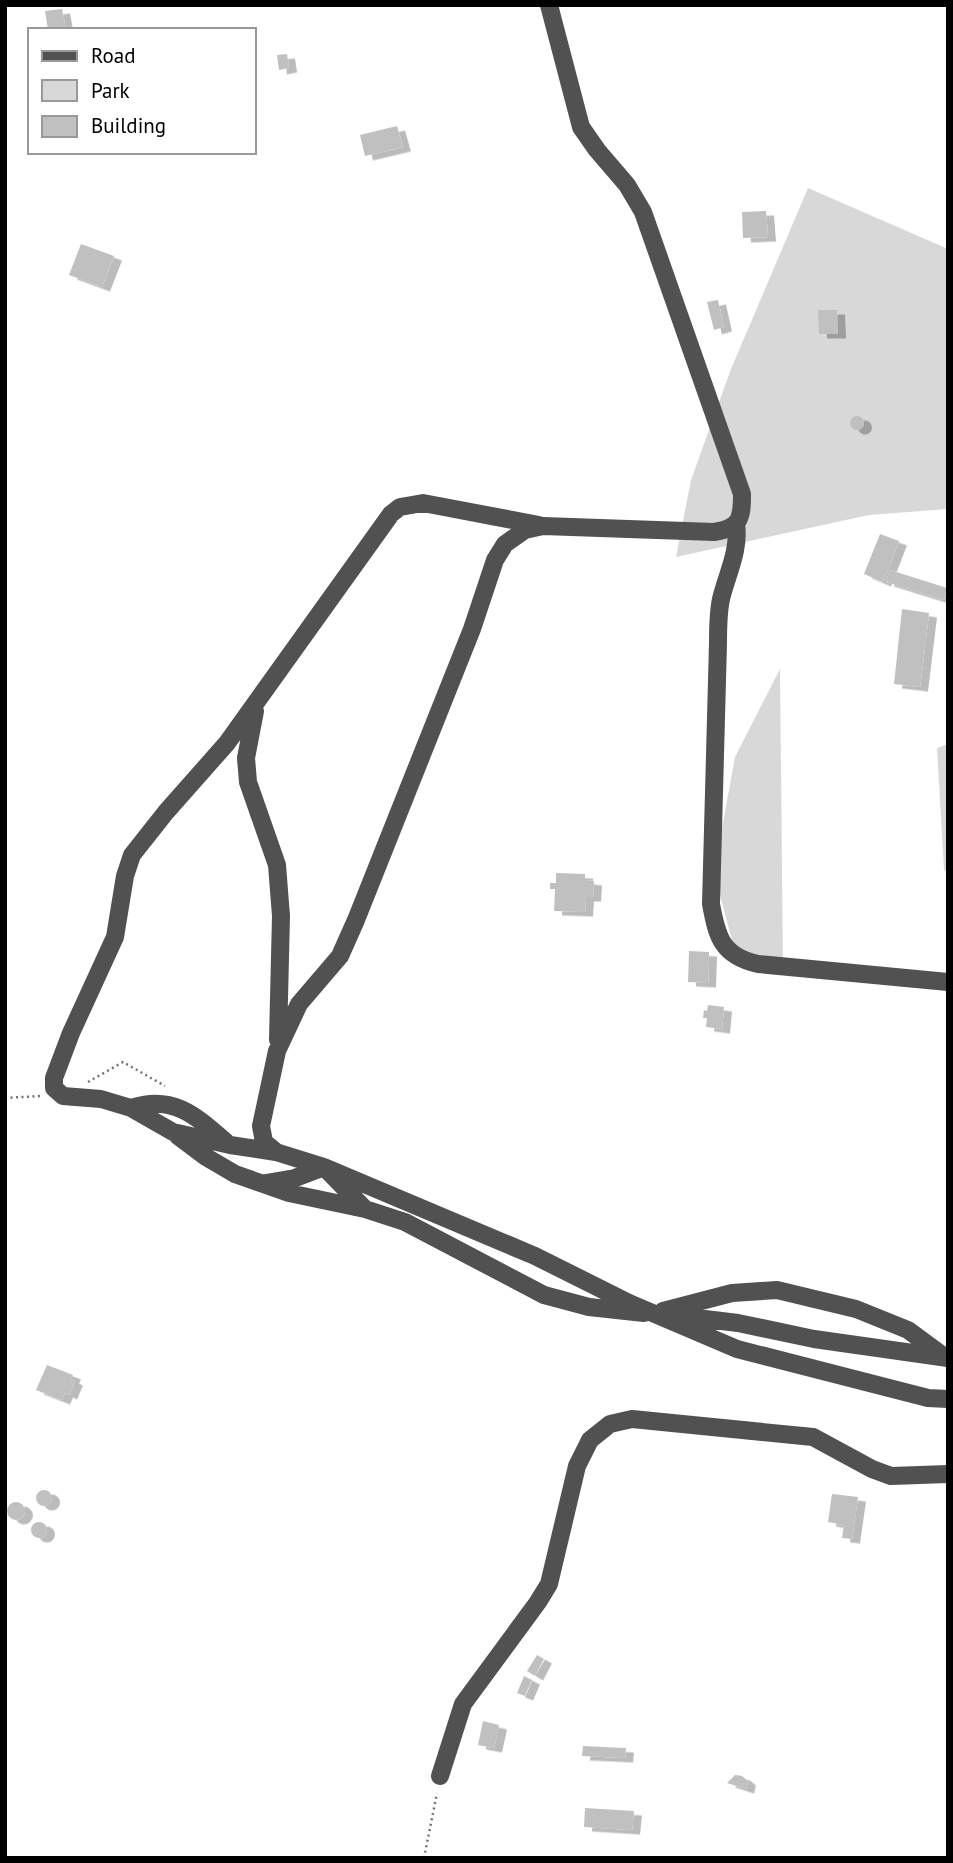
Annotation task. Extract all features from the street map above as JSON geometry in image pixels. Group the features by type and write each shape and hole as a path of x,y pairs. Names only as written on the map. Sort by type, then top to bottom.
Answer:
{"street":[{"path":"549,5 581,127 627,185 643,212 742,494 742,512 736,524 728,530 714,532 542,526 423,503 400,507 382,525 227,743 132,855 125,876 115,937 71,1034 54,1078 54,1088 63,1096 101,1099 131,1108 173,1132 206,1157 235,1174 327,1203 365,1209 405,1222 544,1295 598,1308 700,1317 814,1339 947,1358"},
{"path":"736,524 738,535 734,556 719,609 711,904 720,941 730,952 758,964 948,982"},
{"path":"277,1051 299,1004 340,956 356,920 472,629 495,560 505,544 524,530 542,526"},
{"path":"258,702 246,758 248,782 277,865 281,916 277,1051 261,1126 264,1142 276,1152"},
{"path":"131,1108 149,1102 170,1104 191,1114 230,1145"},
{"path":"173,1132 276,1152 324,1167 535,1256 737,1349 928,1398 948,1399"},
{"path":"206,1157 251,1158 276,1152"},
{"path":"263,1184 295,1178 324,1167"},
{"path":"324,1167 365,1209"},
{"path":"654,1313 699,1299 732,1293 777,1290 867,1313 908,1330 947,1358"},
{"path":"440,1776 463,1704 549,1584 577,1466 590,1440 610,1424 632,1419 813,1437 872,1469 891,1476 948,1474"}],"path":[{"path":"424,1858 440,1776"}],"green space":[{"path":"808,188 948,249 948,509 869,515 676,557 691,480 731,369"},
{"path":"780,669 783,970 734,948 714,872 735,757"},
{"path":"948,744 948,873 944,870 937,748"}],"building":[{"path":"62,9 66,28 48,28 45,11"},
{"path":"287,54 289,68 279,70 277,55"},
{"path":"397,126 403,147 365,156 360,135"},
{"path":"766,211 768,237 743,238 742,212"},
{"path":"81,244 114,256 102,287 69,275"},
{"path":"718,300 724,327 714,330 707,302"},
{"path":"818,310 837,310 838,334 819,334"},
{"path":"854,416 860,416 864,423 860,430 854,430 850,426 850,420"},
{"path":"880,534 899,541 883,582 864,574"},
{"path":"890,570 947,588 944,600 886,582"},
{"path":"902,609 929,613 920,687 894,684"},
{"path":"556,873 585,874 585,880 594,881 593,897 586,897 585,912 554,911 555,889 550,889 550,883 556,883"},
{"path":"689,951 709,952 708,983 688,982"},
{"path":"708,1005 724,1007 722,1029 706,1027 707,1018 703,1018"},
{"path":"47,1365 73,1375 71,1379 75,1381 69,1395 65,1393 62,1400 36,1390"},
{"path":"41,1490 47,1490 52,1498 50,1504 41,1506 36,1501 36,1495"},
{"path":"832,1494 858,1497 852,1539 842,1538 844,1525 828,1522"},
{"path":"16,1502 22,1505 25,1511 22,1517 16,1520 10,1517 7,1511 10,1505"},
{"path":"39,1522 45,1524 45,1536 39,1538 33,1536 31,1530 33,1524"},
{"path":"537,1655 544,1659 535,1676 527,1671"},
{"path":"524,1676 532,1680 525,1696 517,1693"},
{"path":"483,1721 499,1725 494,1748 478,1745"},
{"path":"583,1746 626,1748 625,1758 582,1756"},
{"path":"735,1775 748,1781 746,1789 727,1783"},
{"path":"585,1808 634,1811 632,1830 584,1827"}]}
